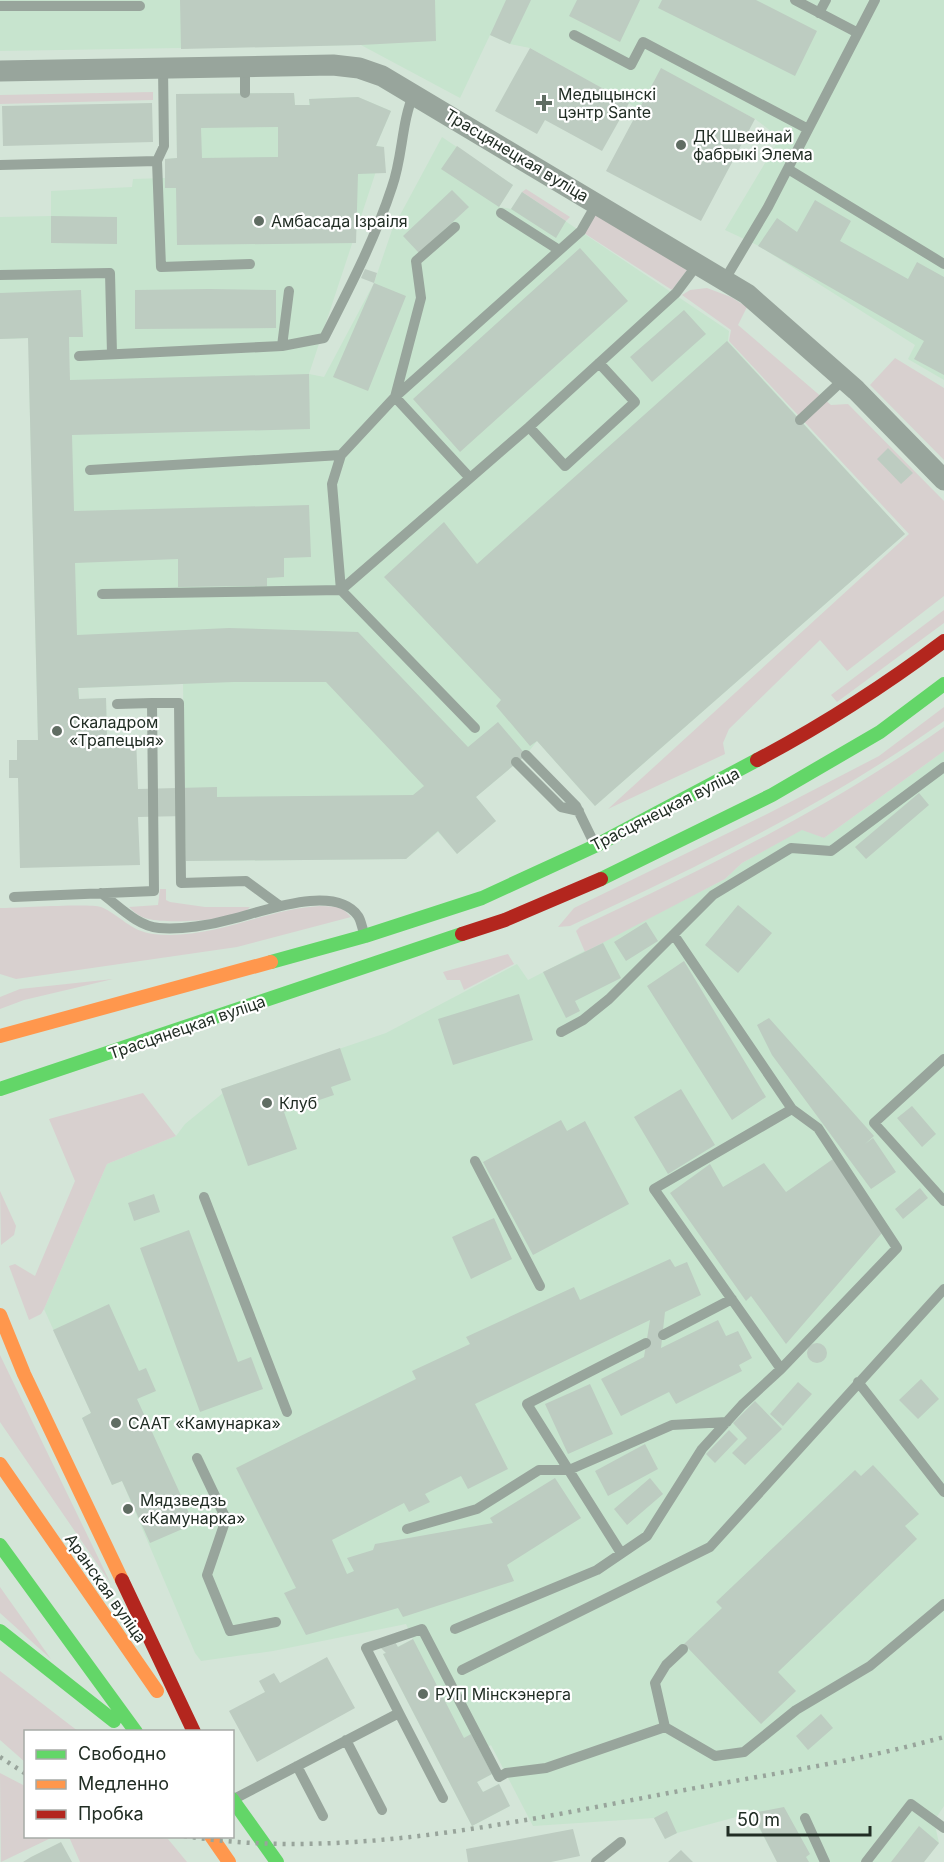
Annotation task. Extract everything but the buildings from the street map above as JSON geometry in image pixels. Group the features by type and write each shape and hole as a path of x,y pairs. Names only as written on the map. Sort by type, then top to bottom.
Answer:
{"main road":[{"name":"Трасцянецкая вуліца","path":"0,1036 365,936 482,898 595,846 816,729 890,682 944,641"},
{"name":"Трасцянецкая вуліца","path":"0,1089 505,920 628,866 772,795 880,732 944,684"},
{"path":"365,936 375,964"},
{"path":"0,1315 24,1374 194,1730"},
{"name":"Аранская вуліца","path":"0,1464 185,1730"},
{"path":"0,1545 135,1730"},
{"path":"0,1630 125,1730"},
{"path":"234,1800 277,1862"},
{"path":"212,1838 229,1862"}],"street":[{"name":"Трасцянецкая вуліца","path":"0,71 245,66 359,68 382,76 414,92 747,294 844,379 944,480"}],"lane":[{"path":"795,0 858,33"},
{"path":"819,13 826,0"},
{"path":"724,281 749,241 788,169 875,0"},
{"path":"0,6 140,6"},
{"path":"574,35 631,65 643,42 808,129"},
{"path":"245,66 245,93"},
{"path":"163,67 164,146 157,161 161,267 250,264"},
{"path":"79,356 282,346 324,338 361,263 393,185 405,117 414,92"},
{"path":"0,165 157,161"},
{"path":"788,169 944,264"},
{"path":"475,728 341,590 332,484 341,454 395,397 581,231 597,203"},
{"path":"501,213 559,250"},
{"path":"395,397 421,298 416,261 454,227"},
{"path":"102,594 341,590 529,427 676,293 697,265"},
{"path":"0,275 110,273 112,354"},
{"path":"282,346 289,291"},
{"path":"529,427 565,466 635,402 599,363"},
{"path":"800,420 844,379"},
{"path":"395,397 470,478"},
{"path":"90,470 341,454"},
{"path":"14,897 154,891 152,703"},
{"path":"117,704 178,703 181,883 246,881 280,906"},
{"path":"526,754 579,811 595,846"},
{"path":"516,762 561,807 579,811"},
{"path":"561,1032 583,1020 609,999 713,895 791,848 831,851 944,767"},
{"path":"101,893 139,922 161,928 230,920 280,906 320,900 346,905 358,916 365,936"},
{"path":"455,1629 597,1570 647,1536 702,1449 897,1248 818,1128 792,1109 674,935"},
{"path":"944,1059 874,1123 944,1201"},
{"path":"781,1369 654,1189 792,1109"},
{"path":"475,1161 540,1286"},
{"path":"204,1197 287,1412"},
{"path":"462,1670 710,1547 944,1289"},
{"path":"663,1335 732,1299"},
{"path":"621,1553 527,1404 646,1343"},
{"path":"858,1382 944,1492"},
{"path":"407,1528 477,1509 540,1470 568,1470 672,1425 727,1422"},
{"path":"197,1458 226,1519 207,1575 230,1631 276,1622"},
{"path":"683,1649 666,1665 655,1683 665,1727 715,1756 744,1752 796,1710 870,1666 944,1604"},
{"path":"443,1798 366,1648 422,1629 499,1777 506,1773 546,1768 665,1727"},
{"path":"234,1798 399,1713"},
{"path":"346,1740 382,1810"},
{"path":"297,1766 323,1816"},
{"path":"866,1862 911,1804 944,1828"},
{"path":"805,1818 825,1862"},
{"path":"596,1862 621,1842"}],"shaded area":[{"path":"0,0 944,0 944,380 908,359 915,345 759,246 725,230 780,138 755,119 661,69 639,109 530,48 510,44 490,35 460,98 361,45 0,51"},
{"path":"153,92 153,100 0,104 0,95"},
{"path":"294,93 295,105 309,105 309,99 358,97 391,111 376,146 384,147 309,374 324,377 374,283 392,230 442,137 513,185 499,207 511,209 522,192 729,331 728,341 905,534 595,806 537,741 526,755 476,797 496,821 457,854 438,832 406,859 186,861 183,684 79,688 79,699 106,698 107,738 38,740 29,377 70,379 69,337 0,339 0,217 51,216 51,191 132,187 133,179 165,178 165,159 177,158 176,94"},
{"path":"526,189 570,217 566,221 522,192"},
{"path":"597,208 687,270 672,290 584,233"},
{"path":"707,288 731,297 747,307 738,325 831,405 848,404 944,501 944,596 847,671 820,640 729,729 723,743 725,754 608,809 909,534 729,341 731,330 682,295 690,290"},
{"path":"895,358 944,388 944,460 870,385"},
{"path":"944,610 944,623 837,702 831,695"},
{"path":"944,707 944,721 809,807 667,880 570,926 558,927 574,908 771,812 879,756"},
{"path":"944,727 944,751 824,838 802,830 742,863 725,879 585,952 576,931 580,927 767,835 857,784"},
{"path":"944,751 944,1806 934,1821 939,1843 924,1862 777,1862 751,1813 677,1833 665,1839 654,1818 533,1826 491,1745 480,1751 492,1774 477,1782 483,1792 499,1784 510,1806 472,1826 383,1654 413,1639 406,1624 273,1651 201,1661 195,1653 122,1481 112,1485 82,1418 91,1413 44,1309 107,1164 176,1136 185,1124 223,1093 221,1089 386,1033 517,964 528,980 725,879 742,863 803,829 824,838"},
{"path":"160,889 166,889 166,900 170,902 205,907 250,907 243,912 218,918 171,921 146,918 129,907 158,905"},
{"path":"101,907 138,930 153,934 175,935 217,929 299,908 341,907 351,917 237,947 16,979 0,974 0,908"},
{"path":"508,954 514,964 464,990 460,980 447,980 443,972"},
{"path":"113,979 24,1000 0,1009 0,997 20,989"},
{"path":"143,1093 176,1136 107,1164 44,1309 41,1314 29,1320 9,1266 15,1264 35,1276 75,1181 49,1119"},
{"path":"0,1191 16,1226 14,1235 1,1245"},
{"path":"0,1355 111,1584 0,1422"},
{"path":"0,1587 51,1659 0,1613"},
{"path":"0,1671 77,1730 24,1730 24,1761 0,1740"},
{"path":"0,1773 24,1785 24,1838 51,1838 1,1862"},
{"path":"69,1838 168,1839 187,1862 80,1862"}],"railway":[{"path":"201,1838 245,1843 306,1844 430,1835 492,1826 809,1768 944,1737"},
{"path":"0,1757 24,1773"}],"traffic: fast":[{"path":"601,879 772,795 880,732 944,684"},
{"path":"271,962 365,936 482,898 595,846 757,760"},
{"path":"0,1089 462,934"},
{"path":"0,1545 135,1730"},
{"path":"0,1631 114,1721"},
{"path":"234,1802 277,1862"}],"traffic: slow":[{"path":"0,1036 271,962"},
{"path":"0,1315 24,1374 122,1580"},
{"path":"0,1464 157,1691"},
{"path":"212,1838 229,1862"}],"traffic: jam":[{"path":"757,760 853,704 944,641"},
{"path":"462,934 505,920 601,879"},
{"path":"122,1580 193,1730"}],"place":[{"name":"Медыцынскі цэнтр Sante","path":"544,103"},
{"name":"ДК Швейнай фабрыкі Элема","path":"681,145"},
{"name":"Амбасада Ізраіля","path":"259,221"},
{"name":"Скаладром «Трапецыя»","path":"57,731"},
{"name":"Клуб","path":"267,1103"},
{"name":"СААТ «Камунарка»","path":"116,1423"},
{"name":"Мядзведзь «Камунарка»","path":"128,1509"},
{"name":"РУП Мінскэнерга","path":"423,1694"}]}
